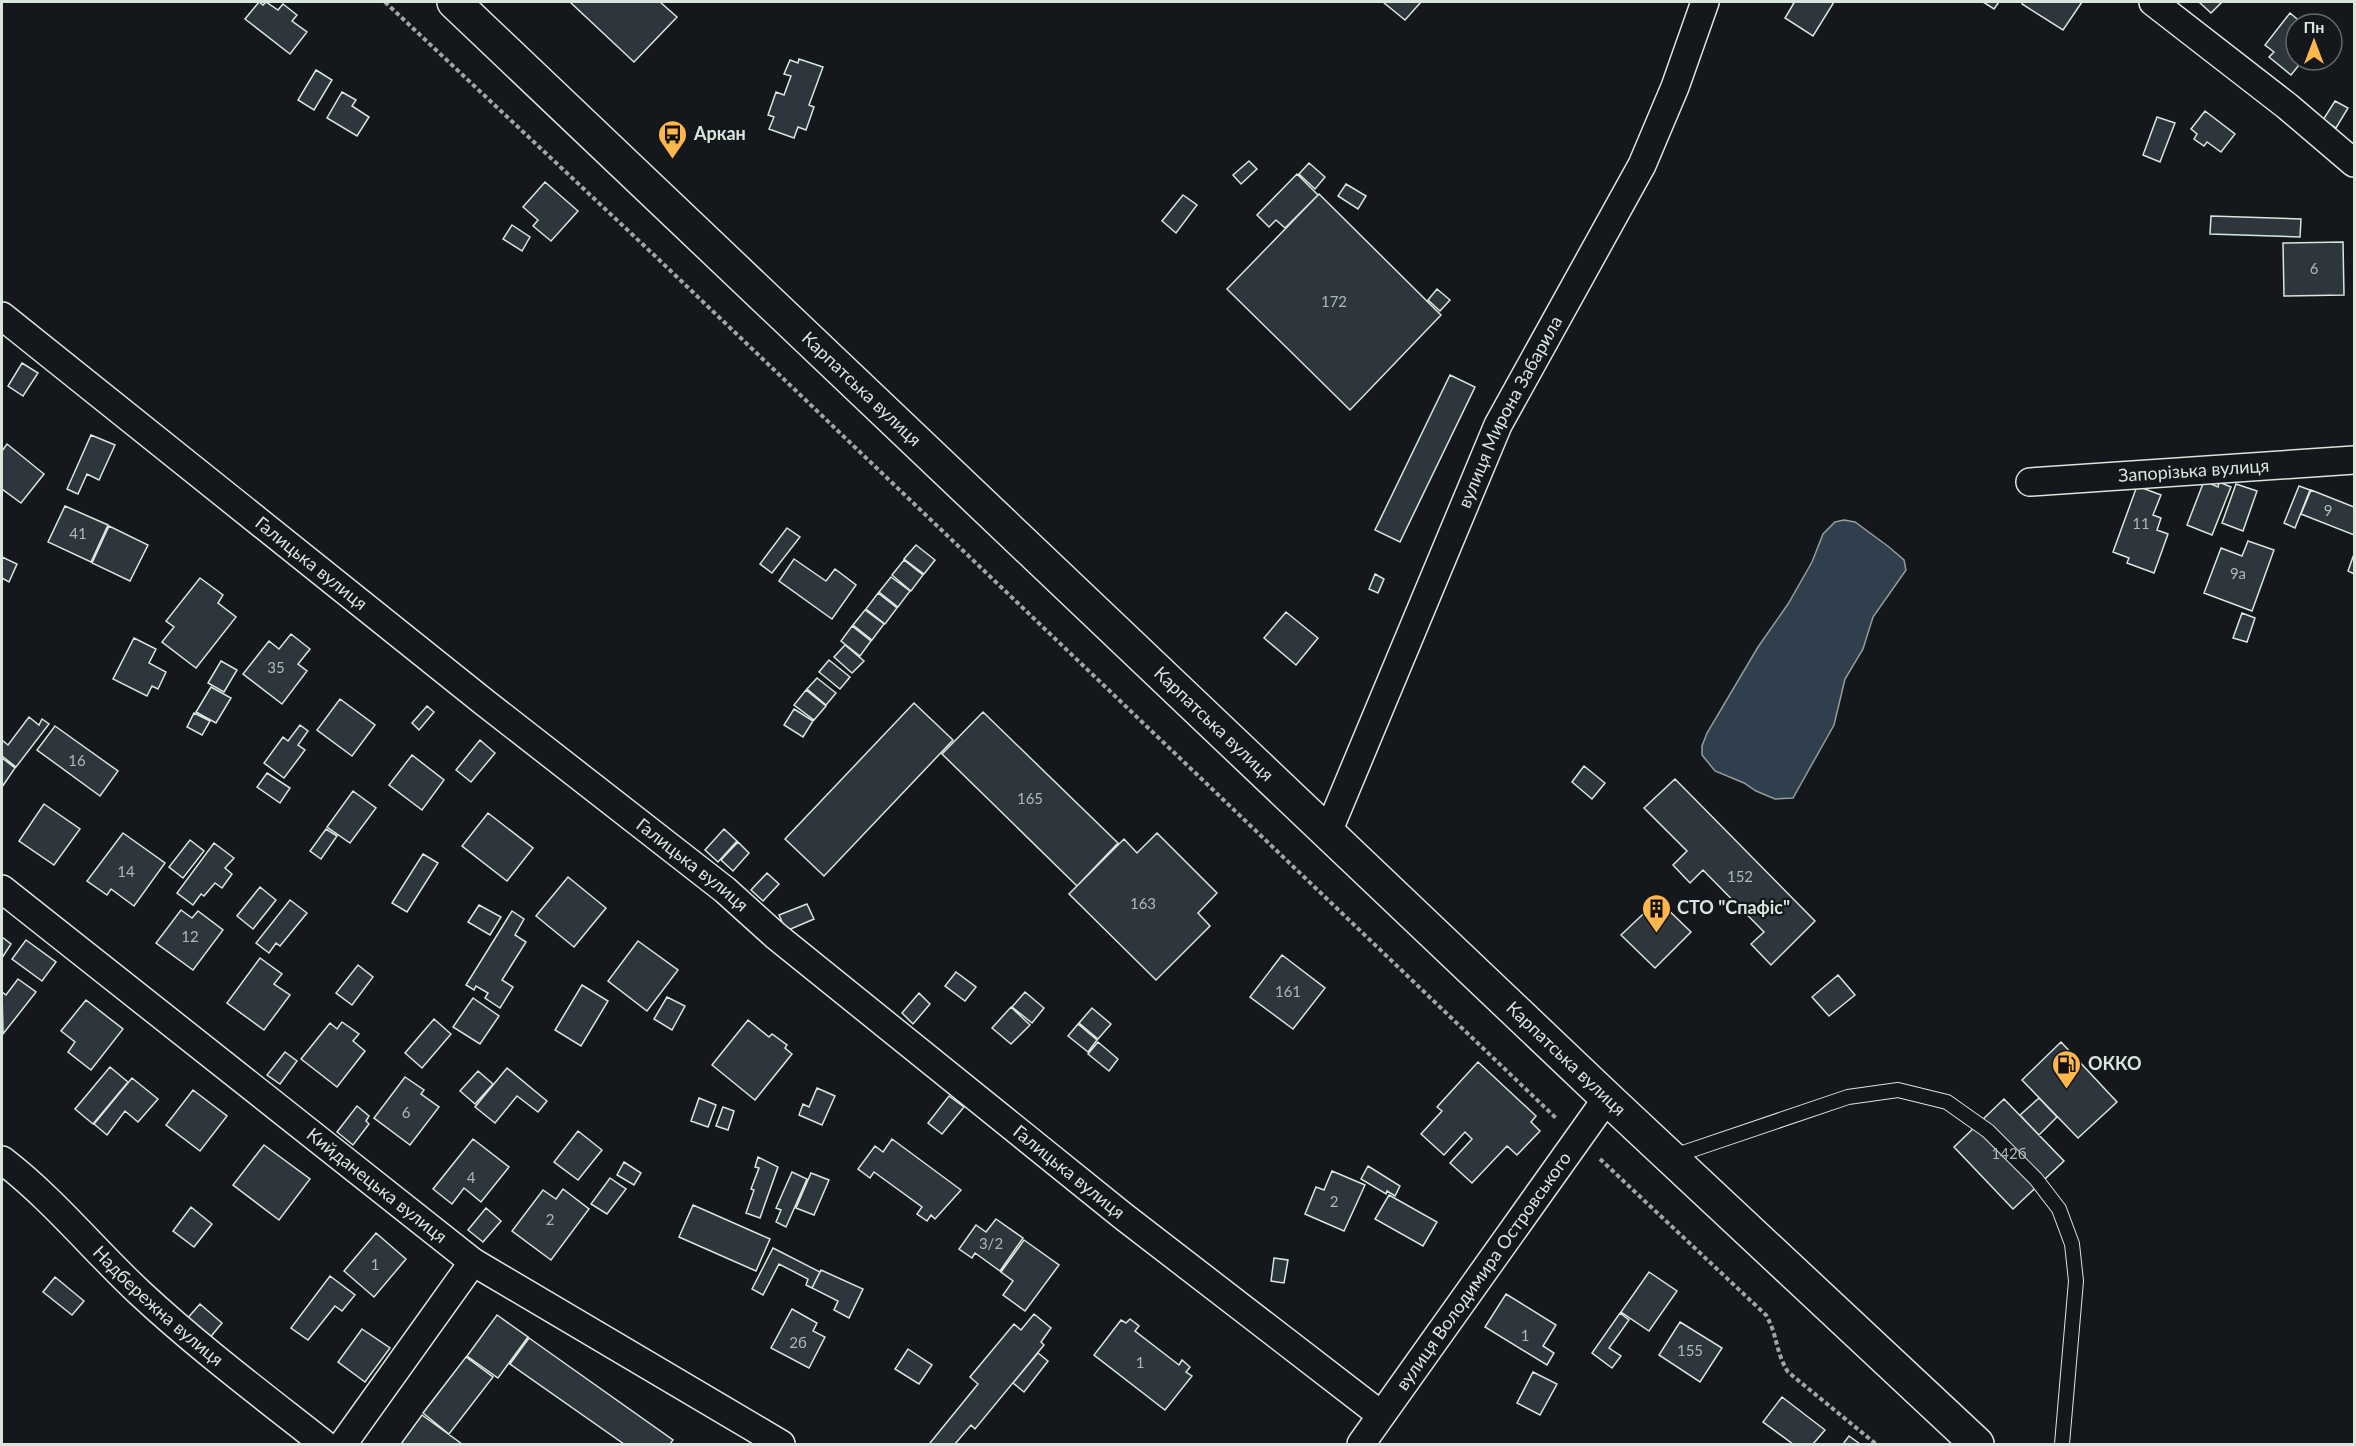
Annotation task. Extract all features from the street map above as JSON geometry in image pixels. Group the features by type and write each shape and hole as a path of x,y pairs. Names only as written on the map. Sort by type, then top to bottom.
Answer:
{"main road":[{"name":"Карпатська вулиця","path":"454,2 1607,1098 1977,1444"}],"street":[{"name":"вулиця Мирона Забарила","path":"1328,832 1498,425 1642,165 1675,87 1705,2"},
{"path":"2153,2 2287,106 2355,163"},
{"name":"Галицька вулиця","path":"2,316 475,694 725,890 776,936 1123,1216 1381,1416"},
{"name":"Запорізька вулиця","path":"2030,482 2355,460"},
{"name":"Кийданецька вулиця","path":"2,889 473,1262 780,1444"},
{"name":"вулиця Володимира Островського","path":"1361,1444 1607,1098"},
{"name":"Надбережна вулиця","path":"2,1160 51,1202 141,1294 324,1444"},
{"path":"343,1444 473,1262"}],"lane":[{"path":"1670,1157 1848,1096 1898,1090 1947,1102 1988,1131 2036,1179 2059,1209 2072,1244 2076,1281 2062,1444"}],"path":[{"path":"385,2 662,262 1766,1315 1774,1330 1778,1356 1788,1372 1876,1444"}],"water":[{"path":"1844,520 1855,522 1889,547 1904,560 1906,570 1873,617 1863,649 1845,679 1834,725 1793,798 1775,799 1715,771 1702,755 1702,746 1707,733 1758,647 1788,604 1812,562 1823,534 1835,522"}],"building":[{"path":"259,2 263,5 266,2 278,10 283,4 297,15 292,21 307,32 290,54 245,19"},
{"path":"570,2 660,2 677,17 634,62"},
{"path":"1383,2 1421,2 1405,20"},
{"path":"1791,2 1834,2 1813,36 1785,18 1794,3"},
{"path":"1983,2 1999,2 1994,9"},
{"path":"2023,2 2082,2 2063,30 2022,4"},
{"path":"2199,2 2222,2 2211,13"},
{"path":"2284,21 2284,69 2269,57 2274,52 2265,45"},
{"path":"799,59 823,67 809,105 814,107 806,130 798,127 794,138 769,129 774,117 768,115 776,92 784,95 791,76 784,74 790,60 798,63"},
{"path":"316,70 332,80 314,110 298,100"},
{"path":"342,92 356,100 352,106 369,117 357,136 327,118"},
{"path":"2335,101 2348,108 2336,128 2323,120"},
{"path":"2205,111 2235,134 2221,152 2207,142 2204,146 2194,139 2197,134 2191,129"},
{"path":"2157,117 2175,123 2160,162 2143,155"},
{"path":"1249,161 1257,169 1241,184 1233,175"},
{"path":"1309,163 1325,177 1315,189 1299,174"},
{"path":"1297,174 1318,195 1285,228 1276,220 1269,227 1257,215"},
{"path":"545,182 578,211 551,241 533,226 538,220 523,207"},
{"path":"1346,184 1366,196 1358,209 1338,196"},
{"path":"1319,194 1441,315 1350,410 1227,289"},
{"path":"1183,195 1197,205 1176,233 1162,221"},
{"path":"2211,216 2301,219 2300,237 2210,234"},
{"path":"512,225 530,237 522,251 503,239"},
{"path":"2343,242 2344,295 2284,296 2283,243"},
{"path":"1437,289 1450,300 1440,311 1428,300"},
{"path":"22,363 38,373 23,396 8,386"},
{"path":"1450,375 1475,387 1400,542 1375,530"},
{"path":"91,435 115,445 99,480 87,474 78,494 67,489"},
{"path":"7,444 44,474 21,503 2,489 2,451"},
{"path":"2204,481 2218,487 2219,482 2231,487 2212,535 2187,525"},
{"path":"2236,484 2257,491 2243,531 2222,523"},
{"path":"2137,486 2161,495 2153,515 2161,518 2157,530 2168,534 2154,573 2127,563 2129,558 2113,552"},
{"path":"2299,486 2310,490 2295,528 2284,523"},
{"path":"2311,490 2354,507 2354,535 2301,514"},
{"path":"65,506 108,525 91,562 48,542"},
{"path":"109,526 148,545 130,581 92,563"},
{"path":"787,528 800,537 772,573 760,564"},
{"path":"2248,541 2274,550 2252,611 2204,593 2221,548 2242,556"},
{"path":"916,545 935,560 924,574 904,559"},
{"path":"2354,554 2354,574 2348,571"},
{"path":"2,557 17,564 9,582 2,578"},
{"path":"794,559 826,581 835,569 856,585 832,619 779,581"},
{"path":"904,560 923,575 911,591 892,575"},
{"path":"1375,574 1384,579 1378,593 1369,589"},
{"path":"891,577 910,591 898,607 879,592"},
{"path":"200,578 223,595 218,603 236,617 196,668 162,642 174,627 166,621"},
{"path":"878,593 897,608 885,624 866,609"},
{"path":"865,610 884,624 872,640 853,625"},
{"path":"1286,612 1318,638 1296,665 1264,638"},
{"path":"2242,613 2255,618 2247,642 2233,638"},
{"path":"852,626 871,641 860,656 841,641"},
{"path":"291,634 310,649 298,664 307,671 282,704 243,674 269,641 279,649"},
{"path":"134,638 156,649 149,663 166,672 158,689 152,686 147,696 113,679"},
{"path":"845,645 864,661 852,673 834,657"},
{"path":"829,660 850,677 840,689 819,672"},
{"path":"221,661 237,670 224,692 208,683"},
{"path":"817,678 836,693 826,705 807,689"},
{"path":"211,687 231,698 216,723 196,712"},
{"path":"806,690 826,706 814,720 794,705"},
{"path":"340,699 375,725 352,756 317,730"},
{"path":"914,703 953,740 824,876 785,839"},
{"path":"427,706 434,712 419,730 412,723"},
{"path":"794,709 813,721 803,737 784,725"},
{"path":"983,712 1118,843 1077,886 942,754"},
{"path":"194,713 210,721 202,735 187,727"},
{"path":"29,717 39,725 42,719 49,724 16,767 2,756 2,740 8,745"},
{"path":"300,725 308,731 298,745 305,750 284,778 264,763 283,737 288,741"},
{"path":"55,726 118,771 100,796 37,750"},
{"path":"480,740 495,753 471,782 456,770"},
{"path":"412,755 444,780 422,810 389,785"},
{"path":"2,758 15,768 2,787"},
{"path":"1584,766 1605,783 1592,799 1572,782"},
{"path":"267,773 290,788 280,803 257,787"},
{"path":"1675,779 1815,921 1771,965 1751,944 1764,932 1703,870 1690,883 1673,865 1687,851 1644,808"},
{"path":"353,791 376,808 350,843 327,827"},
{"path":"44,804 80,829 54,865 19,841"},
{"path":"488,813 533,848 507,881 462,846"},
{"path":"326,829 337,836 321,859 310,851"},
{"path":"724,829 737,841 718,862 705,850"},
{"path":"123,833 165,863 134,906 111,889 107,895 87,881"},
{"path":"1157,833 1217,893 1198,913 1210,926 1156,980 1069,894 1124,839 1137,853"},
{"path":"190,840 204,851 183,878 169,867"},
{"path":"738,842 749,853 733,871 721,860"},
{"path":"214,843 234,858 225,868 232,874 222,888 215,883 204,896 201,894 193,905 177,893"},
{"path":"423,854 438,863 407,912 392,903"},
{"path":"767,873 779,884 763,901 751,890"},
{"path":"568,877 606,908 574,947 536,916"},
{"path":"260,887 276,900 253,929 237,916"},
{"path":"290,900 307,913 280,946 276,943 269,953 256,943"},
{"name":"СТО \"Спафіс\"","path":"1658,900 1691,932 1655,968 1621,935"},
{"path":"807,904 814,919 786,931 779,915"},
{"path":"479,905 501,917 490,935 468,922"},
{"path":"181,910 192,918 198,911 223,930 193,970 156,943"},
{"path":"512,911 524,919 515,935 526,942 502,980 513,987 500,1008 485,998 488,993 476,986 474,990 466,985"},
{"path":"2,937 11,944 2,958"},
{"path":"26,940 56,962 42,981 12,959"},
{"path":"638,941 678,970 647,1011 608,981"},
{"path":"1282,955 1325,988 1293,1029 1250,997"},
{"path":"260,958 282,974 274,984 290,995 264,1030 227,1003"},
{"path":"358,965 373,977 352,1005 336,993"},
{"path":"956,972 976,987 965,1001 945,986"},
{"path":"1838,975 1855,995 1829,1016 1812,997"},
{"path":"18,979 36,992 3,1034 2,992 6,995"},
{"path":"582,985 608,1001 581,1046 555,1030"},
{"path":"1025,992 1044,1008 1032,1023 1012,1007"},
{"path":"919,993 930,1004 913,1024 902,1013"},
{"path":"667,997 685,1006 672,1030 654,1019"},
{"path":"473,998 499,1016 480,1044 453,1027"},
{"path":"86,1000 123,1029 91,1070 68,1052 75,1042 61,1031"},
{"path":"1011,1007 1030,1025 1011,1044 992,1028"},
{"path":"1092,1008 1111,1024 1098,1039 1079,1023"},
{"path":"434,1019 451,1034 422,1068 405,1053"},
{"path":"748,1020 769,1037 772,1034 787,1045 785,1048 792,1054 755,1100 712,1065"},
{"path":"342,1022 359,1034 353,1041 365,1051 337,1087 301,1059 330,1023 337,1029"},
{"path":"1078,1024 1097,1040 1088,1052 1068,1036"},
{"path":"1098,1042 1118,1059 1109,1071 1088,1054"},
{"name":"ОККО","path":"2061,1042 2117,1102 2078,1138 2022,1080"},
{"path":"285,1052 297,1061 280,1084 267,1075"},
{"path":"1478,1062 1536,1116 1531,1122 1540,1131 1517,1155 1507,1146 1472,1183 1450,1163 1472,1139 1465,1132 1444,1155 1421,1134 1442,1111 1437,1107"},
{"path":"110,1067 128,1082 93,1124 75,1109"},
{"path":"507,1068 547,1101 538,1112 517,1096 495,1123 475,1107"},
{"path":"478,1071 493,1084 475,1104 460,1091"},
{"path":"405,1077 424,1090 421,1094 439,1107 410,1145 374,1118"},
{"path":"132,1078 158,1099 138,1122 125,1111 107,1135 94,1124"},
{"path":"817,1088 835,1096 822,1125 799,1115 803,1104 809,1107"},
{"path":"193,1090 227,1116 200,1151 166,1125"},
{"path":"949,1096 964,1107 942,1134 928,1123"},
{"path":"699,1098 716,1105 708,1127 691,1121"},
{"path":"2039,1098 2057,1117 2039,1135 2020,1115"},
{"path":"2004,1099 2064,1161 2013,1209 1954,1147"},
{"path":"357,1106 369,1116 366,1121 369,1124 353,1145 337,1132"},
{"path":"723,1107 734,1111 728,1130 716,1126"},
{"path":"578,1131 602,1150 578,1180 554,1162"},
{"path":"473,1139 509,1167 481,1202 464,1188 452,1204 433,1189"},
{"path":"892,1139 961,1190 935,1219 931,1215 927,1221 917,1214 922,1207 874,1172 870,1178 858,1169 875,1146 883,1152"},
{"path":"264,1145 310,1179 279,1220 233,1185"},
{"path":"758,1157 778,1167 760,1218 746,1213 754,1190 751,1189 759,1168 755,1167"},
{"path":"624,1162 641,1173 634,1185 617,1175"},
{"path":"1368,1166 1400,1186 1395,1196 1387,1191 1386,1194 1361,1179"},
{"path":"1332,1171 1365,1185 1344,1231 1305,1214 1316,1187 1324,1190"},
{"path":"792,1172 807,1179 786,1227 776,1222 781,1210 776,1208"},
{"path":"811,1173 829,1180 814,1215 796,1208"},
{"path":"610,1178 626,1189 607,1214 591,1204"},
{"path":"563,1189 589,1209 551,1260 512,1231 543,1190 556,1199"},
{"path":"1389,1195 1437,1222 1423,1246 1375,1219"},
{"path":"693,1205 770,1239 756,1271 679,1237"},
{"path":"191,1207 212,1224 194,1247 173,1231"},
{"path":"486,1208 501,1221 483,1242 468,1230"},
{"path":"996,1219 1023,1238 1000,1271 975,1253 972,1258 959,1249 976,1225 986,1232"},
{"path":"376,1233 406,1259 374,1297 344,1271"},
{"path":"1024,1240 1059,1265 1025,1311 1003,1295 1013,1281 1001,1272"},
{"path":"773,1248 820,1272 812,1288 806,1285 808,1279 779,1264 763,1295 752,1289"},
{"path":"1274,1258 1288,1260 1284,1283 1271,1281"},
{"path":"821,1270 863,1289 849,1318 834,1310 838,1301 812,1288"},
{"path":"1649,1272 1677,1291 1649,1331 1621,1312"},
{"path":"330,1276 355,1295 342,1311 335,1306 308,1340 291,1328"},
{"path":"55,1277 84,1301 72,1315 43,1292"},
{"path":"1506,1294 1556,1325 1543,1346 1554,1353 1547,1365 1485,1327"},
{"path":"200,1304 222,1323 208,1340 185,1321"},
{"path":"792,1309 817,1323 813,1331 825,1337 809,1368 771,1348"},
{"path":"1620,1313 1629,1320 1609,1348 1621,1356 1612,1368 1592,1353"},
{"path":"1034,1314 1051,1328 1041,1342 1044,1345 975,1429 971,1425 955,1444 930,1443 978,1384 970,1377 1014,1324 1021,1330"},
{"path":"497,1315 528,1337 498,1378 467,1356"},
{"path":"1130,1319 1139,1326 1135,1331 1179,1365 1182,1360 1190,1367 1186,1372 1192,1376 1165,1410 1094,1355 1121,1320 1126,1323"},
{"path":"1680,1322 1722,1348 1700,1382 1659,1355"},
{"path":"362,1329 390,1348 365,1382 338,1362"},
{"path":"529,1338 673,1440 670,1444 624,1444 510,1364"},
{"path":"908,1349 932,1365 919,1384 895,1369"},
{"path":"1038,1353 1048,1361 1024,1392 1013,1383"},
{"path":"466,1357 493,1377 449,1434 423,1413"},
{"path":"1533,1372 1557,1384 1540,1415 1517,1403"},
{"path":"1782,1397 1825,1430 1813,1444 1793,1444 1763,1422"},
{"path":"422,1415 462,1444 401,1444"},
{"path":"1849,1436 1860,1444 1843,1444"}],"place":[{"name":"Аркан","path":"673,160"},
{"name":"СТО \"Спафіс\"","path":"1656,934"},
{"name":"ОККО","path":"2067,1090"}]}
